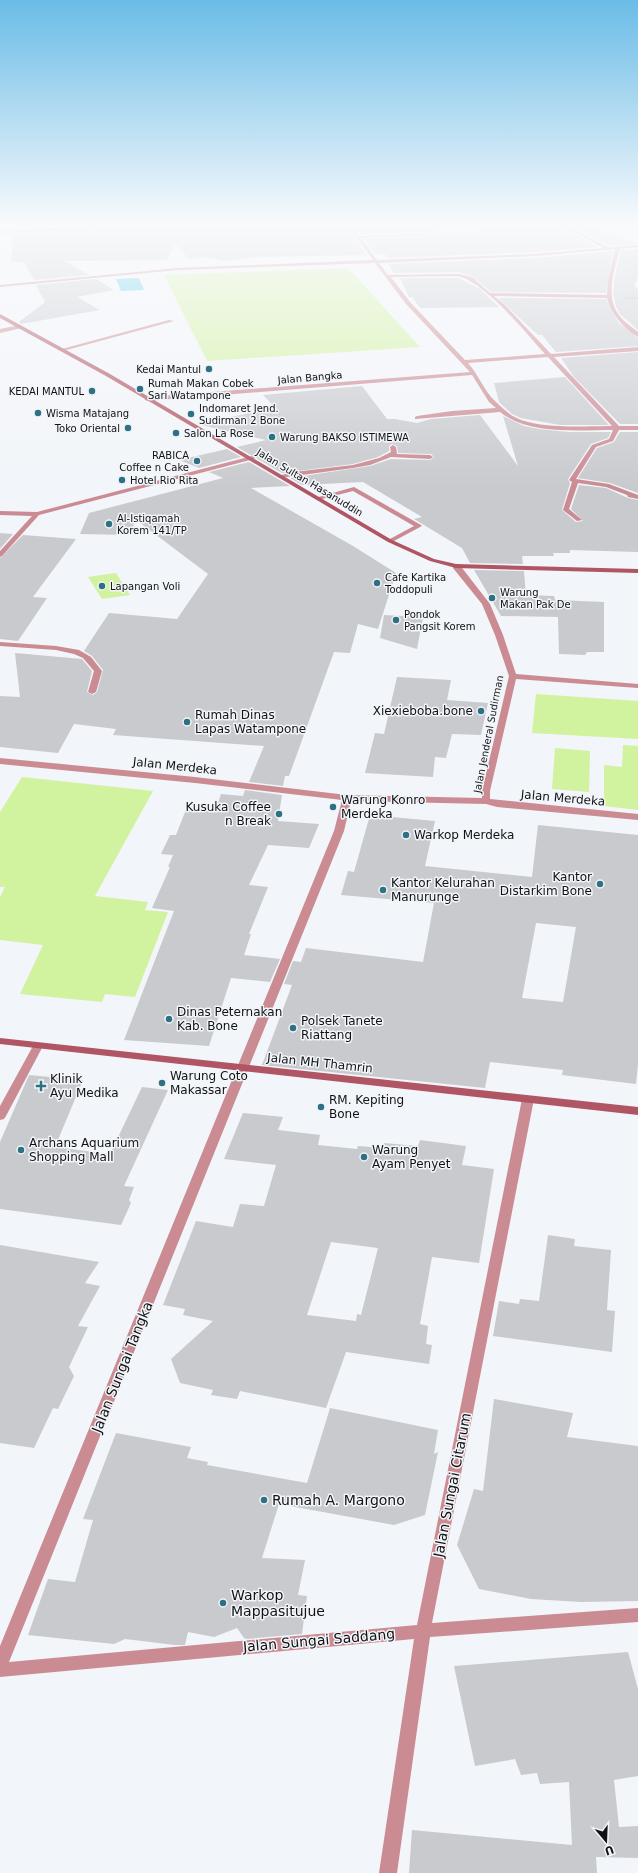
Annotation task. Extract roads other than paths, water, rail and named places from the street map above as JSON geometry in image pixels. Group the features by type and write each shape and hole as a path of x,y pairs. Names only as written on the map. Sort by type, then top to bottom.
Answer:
{"main road":[{"name":"Jalan Sultan Hasanuddin","path":"0,316 252,458 390,542 432,560 456,566 638,571"},
{"name":"Jalan MH Thamrin","path":"0,1041 638,1111"}],"street":[{"path":"417,312 474,373 491,401 499,410 510,417 541,426 560,428 638,428"},
{"path":"508,312 617,428"},
{"path":"615,312 638,334"},
{"path":"61,350 171,321"},
{"path":"0,331 20,327"},
{"path":"463,362 638,349"},
{"name":"Jalan Bangka","path":"147,399 474,373"},
{"path":"417,418 452,413 499,410"},
{"path":"579,520 566,510 575,481 572,480 594,446 611,440 617,428"},
{"path":"280,476 302,471 366,464 394,453 393,447"},
{"path":"388,455 430,457"},
{"path":"0,513 37,514 252,458"},
{"path":"575,481 607,485 631,494 630,496 638,497"},
{"path":"318,498 347,490 356,490 419,526 390,542"},
{"path":"1,554 37,514"},
{"name":"Jalan Jenderal Sudirman","path":"456,566 486,604 499,635 513,676 486,791 486,801"},
{"path":"0,644 68,651 83,655 91,661 98,671 92,692"},
{"path":"513,676 638,686"},
{"name":"Jalan Merdeka","path":"0,761 195,780 347,798 486,801 497,804 638,817"},
{"name":"Jalan Sungai Tangka","path":"0,1666 339,831 347,798"},
{"path":"0,1116 38,1046"},
{"name":"Jalan Sungai Citarum","path":"388,1873 423,1631 528,1100"},
{"name":"Jalan Sungai Saddang","path":"0,1670 423,1631 638,1615"}],"place":[{"name":"Kedai Mantul","path":"209,369"},
{"name":"Rumah Makan Cobek Sari Watampone","path":"140,389"},
{"name":"KEDAI MANTUL","path":"92,391"},
{"name":"Wisma Matajang","path":"38,413"},
{"name":"Indomaret Jend. Sudirman 2 Bone","path":"191,414"},
{"name":"Toko Oriental","path":"128,428"},
{"name":"Salon La Rose","path":"176,433"},
{"name":"Warung BAKSO ISTIMEWA","path":"272,437"},
{"name":"RABICA Coffee n Cake","path":"197,461"},
{"name":"Hotel Rio Rita","path":"122,480"},
{"name":"Al-Istiqamah Korem 141/TP","path":"109,524"},
{"name":"Cafe Kartika Toddopuli","path":"377,583"},
{"name":"Lapangan Voli","path":"102,586"},
{"name":"Warung Makan Pak De","path":"492,598"},
{"name":"Pondok Pangsit Korem","path":"396,620"},
{"name":"Xiexieboba.bone","path":"481,711"},
{"name":"Rumah Dinas Lapas Watampone","path":"187,722"},
{"name":"Warung Konro Merdeka","path":"333,807"},
{"name":"Kusuka Coffee n Break","path":"279,814"},
{"name":"Warkop Merdeka","path":"406,835"},
{"name":"Kantor Distarkim Bone","path":"600,884"},
{"name":"Kantor Kelurahan Manurunge","path":"383,890"},
{"name":"Dinas Peternakan Kab. Bone","path":"169,1019"},
{"name":"Polsek Tanete Riattang","path":"293,1028"},
{"name":"Warung Coto Makassar","path":"162,1083"},
{"name":"Klinik Ayu Medika","path":"41,1086"},
{"name":"RM. Kepiting Bone","path":"321,1107"},
{"name":"Archans Aquarium Shopping Mall","path":"21,1150"},
{"name":"Warung Ayam Penyet","path":"364,1157"},
{"name":"Rumah A. Margono","path":"264,1500"},
{"name":"Warkop Mappasitujue","path":"223,1603"}]}
